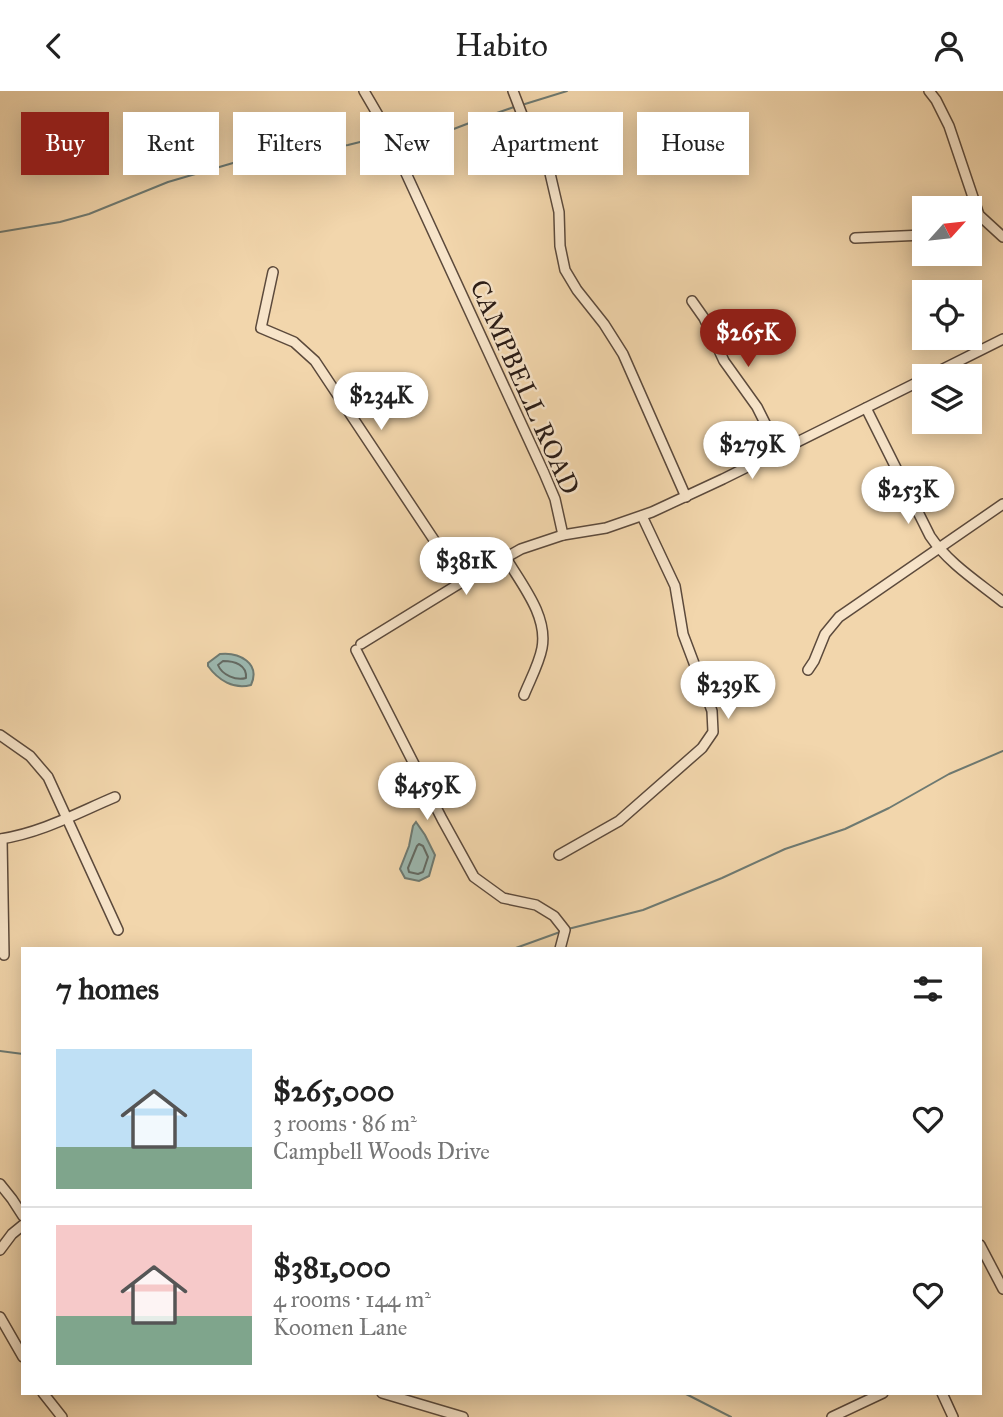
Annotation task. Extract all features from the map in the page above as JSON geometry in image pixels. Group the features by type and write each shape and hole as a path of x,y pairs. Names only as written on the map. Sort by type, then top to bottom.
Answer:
{"street":[{"name":"CAMPBELL ROAD","path":"364,91 393,145 544,473 555,499 563,535 606,528 686,497 912,384"},
{"path":"513,91 549,169 559,212 560,246 565,270 629,365 686,497"},
{"path":"929,91 949,126 973,196"},
{"path":"982,218 1003,237"},
{"path":"855,237 912,235"},
{"path":"273,272 261,328 293,342 315,361 462,582"},
{"path":"692,302 704,318 724,361 757,407 779,451"},
{"name":"CAMPBELL ROAD","path":"952,364 1003,338"},
{"path":"866,408 938,548 1003,602"},
{"path":"808,670 825,634 839,617 1003,504"},
{"path":"559,855 619,821 702,748 713,731 712,711 683,635 675,586 642,516"},
{"path":"561,947 565,930 554,916 537,905 503,898 474,877 442,819 358,647 462,582 531,545 563,535"},
{"path":"506,558 534,607 542,628 543,646 523,695"},
{"path":"0,735 22,748 43,769 118,930"},
{"path":"4,955 1,839 34,832 115,797"},
{"path":"0,1184 21,1213"},
{"path":"0,1250 21,1227"},
{"path":"982,1247 1003,1289"},
{"path":"0,1317 21,1354"},
{"path":"45,1395 62,1417"},
{"path":"389,1395 463,1417"},
{"path":"832,1417 879,1395"},
{"path":"943,1395 953,1417"}],"water":[{"path":"220,654 241,657 251,665 251,685 233,685 217,676 208,663"},
{"path":"416,822 435,855 429,876 419,881 405,878 400,869"}],"waterway":[{"path":"525,104 567,91"},
{"path":"500,112 514,107"},
{"path":"454,129 468,124"},
{"path":"0,232 89,214 168,182 233,163 360,142"},
{"path":"568,929 643,910 785,849 845,829 949,774 1003,751"},
{"path":"519,947 560,932"},
{"path":"0,1051 21,1054"},
{"path":"688,1395 731,1417"}]}
